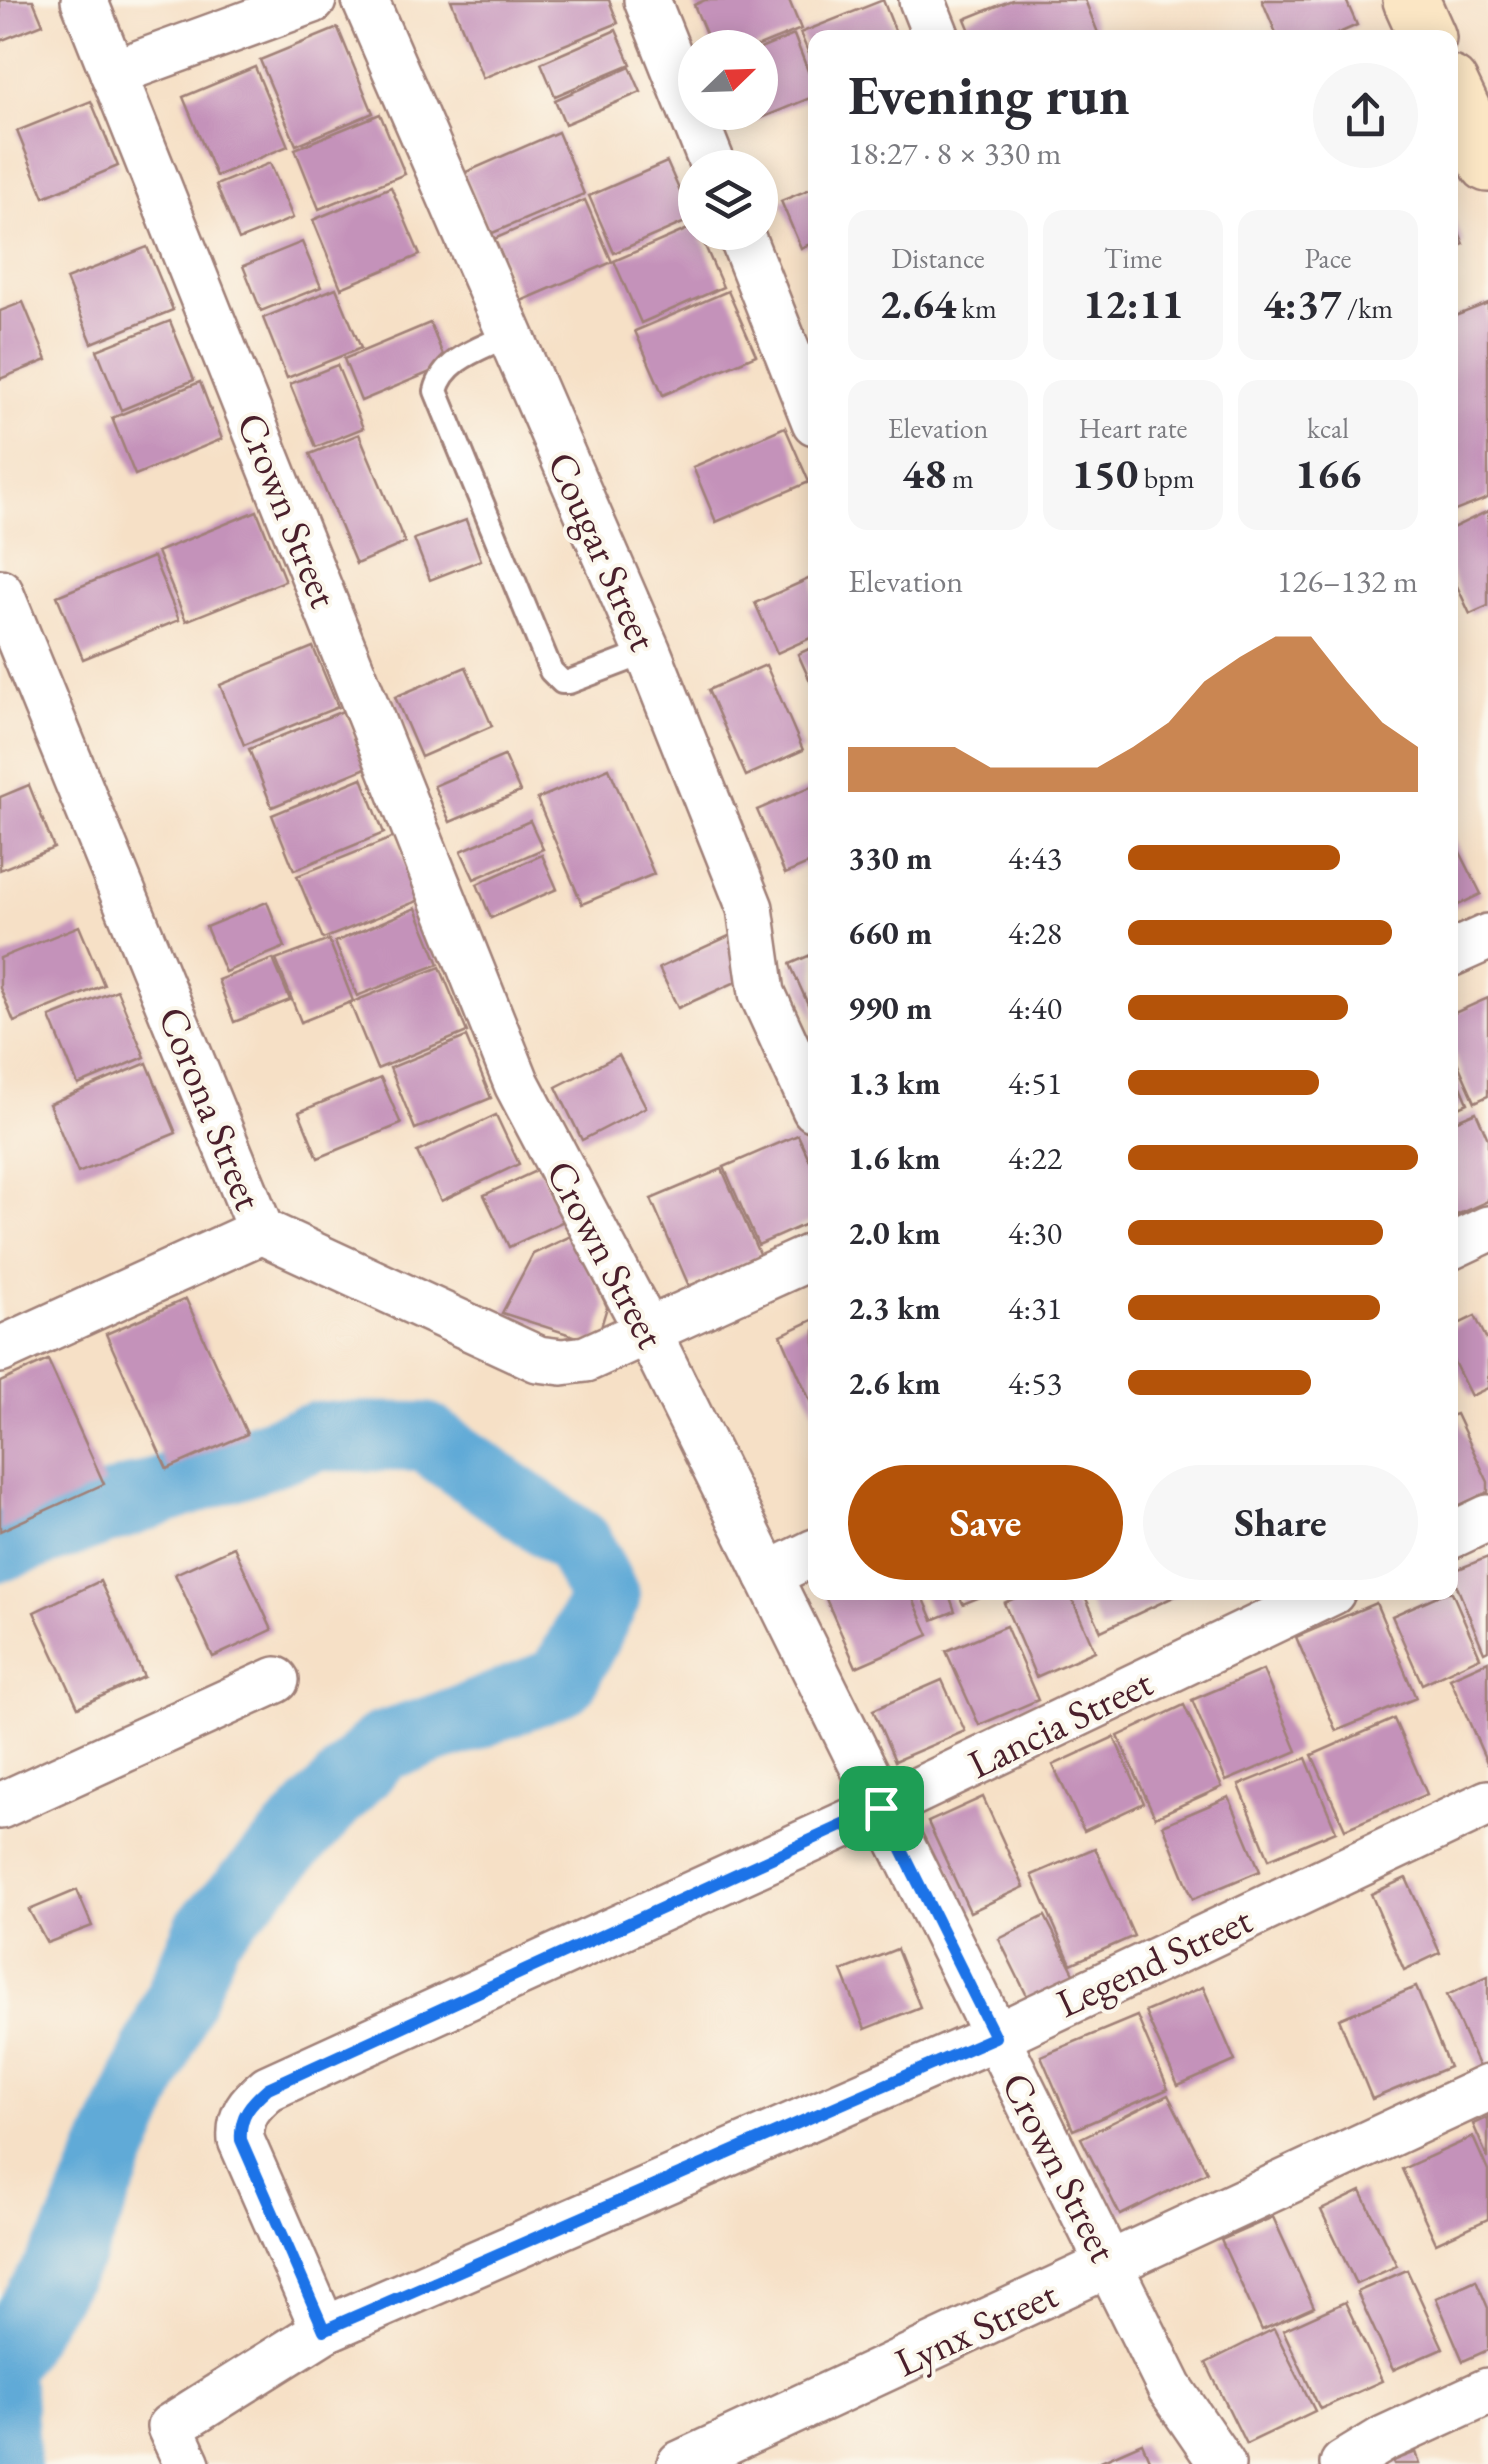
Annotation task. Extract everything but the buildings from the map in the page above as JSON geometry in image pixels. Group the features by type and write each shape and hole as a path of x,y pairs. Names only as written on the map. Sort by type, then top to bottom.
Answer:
{"street":[{"name":"Crown Street","path":"84,0 517,1084 648,1332 1170,2388 1222,2464"},
{"path":"114,73 313,0"},
{"name":"Cougar Street","path":"365,0 648,652 750,908 762,993 808,1094"},
{"path":"647,0 707,150"},
{"path":"922,0 935,30"},
{"path":"1411,0 1424,30"},
{"path":"1458,99 1484,147"},
{"path":"747,250 808,404"},
{"name":"Corona Street","path":"3,606 261,1232 538,1359 562,1362 586,1359 808,1259"},
{"path":"1458,950 1488,937"},
{"path":"1458,1243 1488,1229"},
{"path":"0,1350 261,1232"},
{"path":"1458,1532 1488,1518"},
{"path":"768,1575 808,1555"},
{"name":"Lancia Street","path":"324,2330 241,2140 240,2126 253,2101 268,2088 881,1808 1315,1600"},
{"path":"0,1806 276,1680"},
{"name":"Legend Street","path":"178,2445 324,2330 995,2037 1488,1802"},
{"name":"Lynx Street","path":"680,2464 1488,2088"},
{"path":"1343,2464 1384,2439 1488,2390"}],"lane":[{"path":"508,334 452,363 440,376 436,391 551,671 562,682 569,682 648,652"}],"waterway":[{"path":"0,1547 318,1436 425,1437 578,1544 605,1598 563,1680 455,1723 381,1747 208,1931 73,2247 0,2362"},
{"path":"0,2392 5,2464"}],"route":[{"path":"881,1808 995,2037 324,2330 241,2140 240,2126 253,2101 268,2088 881,1808"}]}
